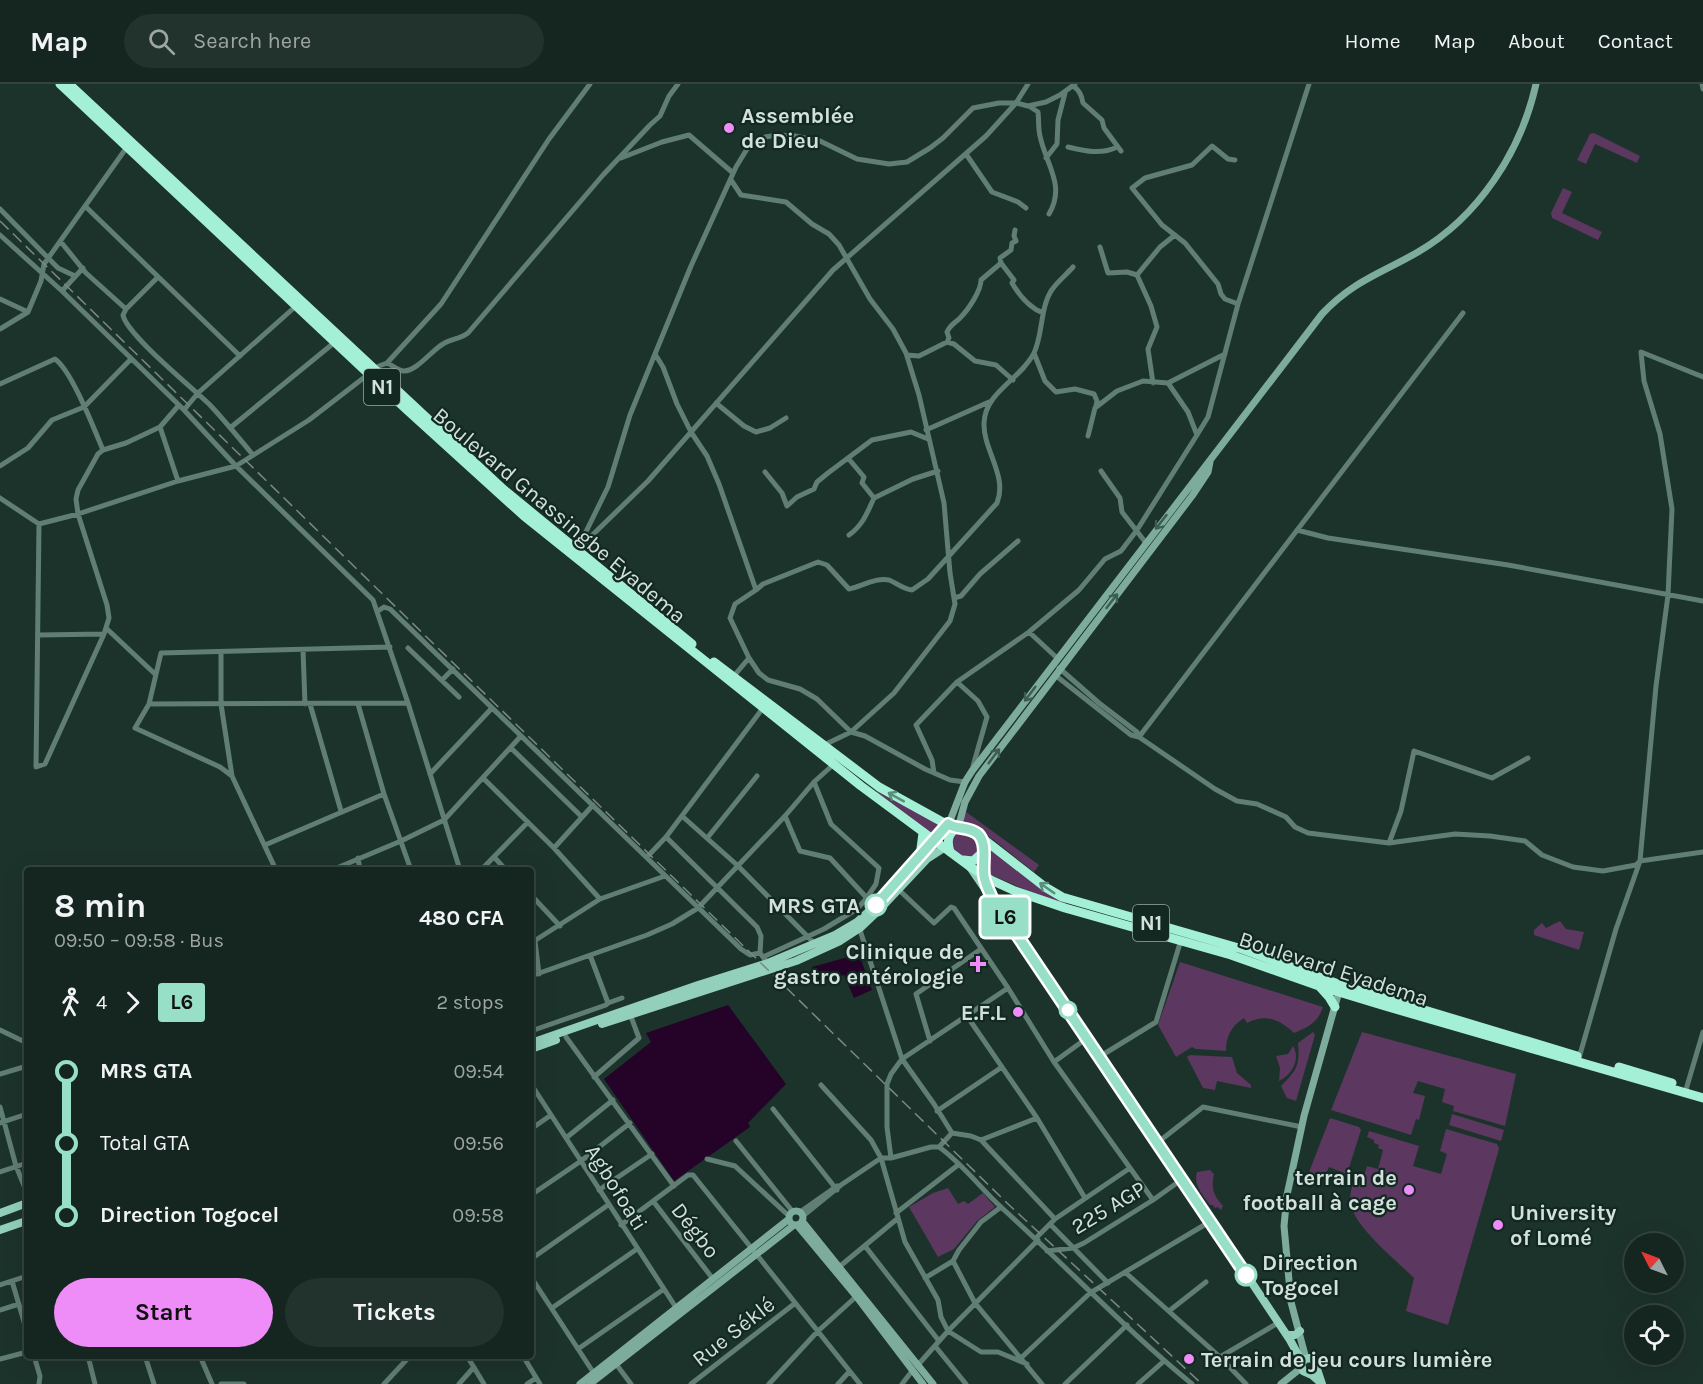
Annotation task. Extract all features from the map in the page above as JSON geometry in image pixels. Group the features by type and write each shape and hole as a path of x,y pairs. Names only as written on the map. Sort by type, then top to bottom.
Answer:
{"highway":[{"name":"Boulevard Gnassingbe Eyadema","path":"60,84 296,306 372,373"},
{"name":"Boulevard Gnassingbe Eyadema","path":"69,84 478,476 732,680 823,746 837,761 923,833 947,850"},
{"name":"Boulevard Gnassingbe Eyadema","path":"732,680 762,708 837,761 953,829"},
{"name":"N1","path":"953,829 969,829 977,834"},
{"path":"947,850 953,829"},
{"path":"920,856 923,833"},
{"path":"960,859 973,861 983,852 982,841 977,834"},
{"name":"Boulevard Eyadema","path":"977,834 1045,887 1062,897 1242,949 1342,989 1686,1090 1703,1098"},
{"name":"N1","path":"947,850 960,859"},
{"name":"Boulevard Eyadema","path":"960,859 984,876 1015,891 1065,908 1260,964 1319,986 1342,989 1357,998 1578,1059"},
{"path":"1319,986 1336,1008 1346,1001 1357,998"},
{"name":"Boulevard Eyadema","path":"1686,1090 1703,1092"}],"main road":[{"path":"961,802 1054,667 1310,328 1334,301 1357,283 1423,249 1446,232 1470,211 1485,193 1512,152 1532,104 1536,84"},
{"path":"897,887 933,840 953,829 965,782 972,771 1203,480 1208,472 1210,460"},
{"path":"534,1048 766,960 818,948 860,923 927,859 947,850"},
{"path":"983,852 984,876 992,898"},
{"path":"969,866 1321,1384"},
{"path":"1307,1365 1288,1280 1284,1226 1292,1167 1342,989"},
{"path":"534,1042 629,1012"},
{"path":"0,1213 24,1205"},
{"path":"590,1384 595,1376 796,1218"},
{"path":"796,1218 839,1266 858,1294"},
{"path":"796,1218 915,1368 933,1384"},
{"path":"0,1230 24,1222"},
{"path":"580,1384 616,1364 713,1279 754,1251"},
{"path":"1289,1337 1301,1336"},
{"path":"1281,1384 1307,1365"},
{"path":"915,1368 923,1384"}],"street":[{"path":"0,498 39,524 78,514 178,481 236,466 309,420 387,363 441,304 549,139 590,84"},
{"path":"387,363 401,371 406,371 426,359 445,343 458,340 468,333 617,160 658,119 669,96 678,84"},
{"path":"574,553 648,481 833,270 986,136 1016,103 1028,84"},
{"path":"934,773 932,760 916,725 957,682 1029,632 1079,590 1105,559 1121,551 1137,530 1208,417 1238,304 1308,84"},
{"path":"1702,84 1703,89"},
{"path":"1028,106 1046,102 1074,85 1082,96 1083,103 1102,120 1104,128 1119,149 1098,152 1068,147"},
{"path":"1046,158 1057,144 1058,120 1065,92"},
{"path":"574,553 608,487 630,415 680,298 691,266 747,149 765,137 778,135 812,138 857,159 889,164 907,162 943,138 973,108 988,104 1016,103 1038,111 1038,129 1057,188 1056,202 1049,214"},
{"path":"617,160 662,142 689,135 734,173"},
{"path":"1235,160 1228,159 1212,146 1192,165 1145,178 1132,188 1162,225 1185,243 1218,284 1225,299 1238,304"},
{"path":"0,329 27,312 41,281 41,272 48,258 127,147"},
{"path":"966,154 992,192 1018,202 1026,208"},
{"path":"732,180 741,195 786,202 812,224 829,234 839,245 870,299 897,336 907,355 938,471 944,503 955,604 950,621 894,693 851,732 823,746"},
{"path":"85,206 240,356"},
{"path":"0,210 58,268 75,276"},
{"path":"947,342 949,327 965,312 981,289 981,280 1000,263 1000,258 1011,250 1012,243 1016,241 1015,230"},
{"path":"0,235 62,291 181,407 236,466 373,600 390,646 459,867"},
{"path":"1137,275 1160,247 1175,235"},
{"path":"61,242 83,268 126,309"},
{"path":"1100,247 1108,273 1127,272 1137,275 1151,306 1157,327 1148,349 1153,382"},
{"path":"1000,263 1013,276 1012,283 1024,299 1032,308 1043,313"},
{"path":"926,430 989,402 1013,380 1034,353 1043,313 1051,291 1073,267"},
{"path":"62,291 83,268"},
{"path":"157,278 126,309 123,319 138,338 198,393 253,455"},
{"path":"0,299 27,312"},
{"path":"39,524 36,767 45,764 109,618 78,514 76,499 78,490 94,459 103,450 126,443 160,427 296,306"},
{"path":"1139,737 1463,313"},
{"path":"230,428 335,342"},
{"path":"907,355 919,356 947,342 954,344 975,360 996,365 1013,380"},
{"path":"1578,1059 1616,930 1640,861 1656,686 1668,595 1672,509 1660,434 1644,381 1641,352 1703,377"},
{"path":"1034,353 1045,381 1056,392 1075,389 1094,394 1097,400 1088,436"},
{"path":"655,354 691,432 707,456 719,484 756,590"},
{"path":"1095,408 1117,391 1143,381 1168,383 1225,354"},
{"path":"0,384 55,359 63,366 103,450"},
{"path":"0,466 28,448 52,420 84,407 131,359"},
{"path":"1168,383 1188,411 1197,435"},
{"path":"965,782 950,780 934,773 866,736 851,732 817,699 800,689 768,680 759,673 749,658 730,618 735,604 763,584 818,562 827,565 849,589 883,580 890,581 904,590 912,590 928,579 997,503 1000,496 1000,482 985,435 984,423 989,402"},
{"path":"716,404 744,426 756,432 770,428 786,418"},
{"path":"160,427 178,481"},
{"path":"765,472 782,493 787,506 797,497 814,489 817,482 872,440 911,432 928,438"},
{"path":"848,458 864,477 862,483 874,498"},
{"path":"849,535 866,519 874,498 914,479 938,471"},
{"path":"1101,471 1119,498 1122,512 1146,543"},
{"path":"1297,530 1328,538 1508,566 1703,601"},
{"path":"954,598 961,596 980,574 1018,540"},
{"path":"378,611 384,607 390,609 698,909 746,953 766,960 857,909 876,884 879,868 831,824 814,782"},
{"path":"39,635 105,631 155,674"},
{"path":"1029,632 1054,667 1131,735 1139,737 1215,789 1237,801 1257,804 1286,817 1295,827 1308,833 1389,843 1455,834 1490,836 1525,841 1542,855 1573,867 1603,871 1636,865 1640,861 1703,852"},
{"path":"232,776 220,767 135,728 149,704 160,655 163,652 390,646"},
{"path":"408,648 459,696"},
{"path":"303,650 308,704 341,811"},
{"path":"221,652 221,704 232,776 275,867"},
{"path":"732,680 749,658"},
{"path":"442,680 453,669"},
{"path":"957,682 978,701 987,717 972,771"},
{"path":"149,704 408,703"},
{"path":"358,704 384,794 410,867"},
{"path":"430,774 492,708"},
{"path":"647,857 666,837 762,708"},
{"path":"338,867 444,820 520,736"},
{"path":"511,748 582,817"},
{"path":"1389,843 1401,811 1414,751 1492,778 1528,758"},
{"path":"534,975 656,931 698,909 814,782 837,761"},
{"path":"708,837 757,776"},
{"path":"483,778 554,848 600,899"},
{"path":"265,845 384,794"},
{"path":"554,848 593,805"},
{"path":"682,816 708,837 818,948"},
{"path":"785,816 800,851 830,858 866,898"},
{"path":"484,867 528,822"},
{"path":"666,837 759,931 766,960"},
{"path":"494,857 503,867"},
{"path":"358,858 360,867"},
{"path":"534,941 600,899 665,876"},
{"path":"897,887 934,923 951,907 954,908 1054,1062 1153,1200"},
{"path":"534,898 560,926"},
{"path":"857,909 902,1059 952,1133 981,1140 1055,1219"},
{"path":"1100,1057 1156,1022 1181,940"},
{"path":"534,947 539,974"},
{"path":"930,1041 915,994 981,949"},
{"path":"590,955 608,1003"},
{"path":"891,1158 887,1127 887,1084 891,1074 902,1059 1008,988"},
{"path":"534,1030 604,1007 622,998"},
{"path":"594,1077 639,1038 629,1012"},
{"path":"967,1016 1037,1118 1085,1198"},
{"path":"0,1030 24,1042"},
{"path":"1686,1090 1703,1032"},
{"path":"566,1037 674,1186"},
{"path":"1054,1062 1087,1038"},
{"path":"0,1074 24,1067"},
{"path":"937,1111 1002,1067"},
{"path":"820,1085 871,1140 881,1158 905,1242 938,1300 941,1317 948,1331 981,1352 998,1352 1027,1364"},
{"name":"Agbofoati","path":"534,1089 678,1311"},
{"path":"534,1098 538,1096"},
{"path":"566,1138 613,1100"},
{"path":"0,1107 2,1122 24,1186"},
{"path":"1157,1143 1203,1107 1302,1127"},
{"path":"772,1109 838,1187"},
{"path":"2,1122 24,1115"},
{"path":"534,1127 551,1115"},
{"path":"981,1140 1037,1118"},
{"path":"534,1193 581,1161 630,1123"},
{"path":"939,1148 952,1133"},
{"path":"736,1141 796,1218"},
{"path":"796,1218 881,1158 939,1148 1037,1239 1090,1293 1191,1384"},
{"path":"599,1190 652,1154"},
{"path":"707,1159 735,1166 796,1218"},
{"path":"0,1172 24,1164"},
{"path":"839,1266 958,1164"},
{"path":"902,1384 948,1331 1055,1219 1130,1168"},
{"path":"621,1225 688,1174 693,1175 860,1384"},
{"name":"225 AGP","path":"1047,1251 1073,1248 1182,1180"},
{"name":"Dégbo","path":"653,1201 713,1279"},
{"path":"534,1257 608,1205"},
{"path":"925,1278 953,1262 958,1250 981,1222 1001,1207"},
{"path":"1022,1357 1090,1293 1211,1221"},
{"path":"1050,1224 1108,1283"},
{"path":"865,1246 939,1341"},
{"path":"552,1308 636,1249"},
{"path":"953,1262 975,1303 1042,1384"},
{"path":"1126,1273 1221,1357 1246,1384"},
{"path":"0,1285 24,1277"},
{"path":"12,1281 24,1322"},
{"path":"534,1281 595,1376"},
{"path":"1169,1311 1206,1282"},
{"path":"578,1349 664,1289"},
{"path":"769,1384 817,1332 858,1294"},
{"path":"0,1310 19,1304"},
{"name":"Rue Séklé","path":"693,1384 795,1304"},
{"path":"1221,1357 1278,1323"},
{"path":"1065,1384 1127,1325"},
{"path":"935,1346 966,1384"},
{"path":"0,1359 24,1353"},
{"path":"35,1359 40,1376 39,1384"},
{"path":"89,1359 94,1384"},
{"path":"146,1359 154,1384"},
{"path":"201,1359 212,1384"},
{"path":"384,1384 405,1359"},
{"path":"468,1359 484,1384"},
{"path":"525,1359 540,1384"},
{"path":"1138,1384 1164,1361"},
{"path":"616,1364 630,1384"},
{"path":"459,1384 474,1367"},
{"path":"838,1384 849,1372"},
{"path":"527,1384 536,1378"},
{"path":"221,1384 244,1384"}],"shaded area":[{"path":"1594,133 1640,156 1637,163 1595,144 1586,164 1577,160 1590,134"},
{"path":"1563,188 1572,192 1562,213 1602,232 1598,240 1552,218 1551,213"},
{"path":"878,791 890,799 944,823 933,836 876,793"},
{"path":"966,812 1039,865 1034,872 991,838 962,822"},
{"path":"964,830 981,843 978,854 967,858 953,850 952,838 957,832"},
{"path":"986,844 1067,904 1035,894 987,873"},
{"path":"1560,921 1566,929 1584,932 1579,950 1534,935 1534,930 1542,923 1546,928"},
{"path":"859,954 872,990 854,998 844,975 817,983 812,967"},
{"path":"1180,962 1323,1007 1312,1023 1294,1033 1272,1019 1260,1019 1247,1023 1244,1018 1230,1032 1226,1051 1192,1047 1176,1057 1158,1025"},
{"path":"728,1005 786,1084 748,1123 750,1127 674,1181 604,1079 651,1042 646,1033"},
{"path":"1313,1032 1315,1035 1296,1101 1287,1098 1281,1086 1296,1067 1298,1043"},
{"path":"1362,1032 1516,1074 1505,1126 1453,1111 1454,1106 1442,1102 1445,1089 1418,1081 1413,1093 1425,1096 1419,1120 1416,1119 1411,1135 1331,1110"},
{"path":"1293,1046 1296,1056 1294,1066 1288,1075 1279,1081 1280,1068 1276,1056 1288,1054"},
{"path":"1190,1055 1232,1057 1237,1073 1251,1085 1251,1088 1217,1081 1215,1090 1203,1088 1187,1057"},
{"path":"1452,1114 1504,1130 1501,1141 1449,1125"},
{"path":"1330,1118 1359,1127 1361,1130 1347,1174 1329,1167 1324,1178 1309,1172"},
{"path":"1446,1129 1497,1144 1499,1149 1448,1325 1406,1311 1414,1278 1361,1225 1350,1200 1353,1183 1358,1184 1360,1175 1364,1176 1367,1166 1378,1169 1383,1150 1378,1148 1379,1145 1374,1143 1374,1140 1367,1137 1369,1131 1419,1146 1413,1166 1441,1174 1447,1154 1440,1151"},
{"path":"1210,1170 1214,1174 1214,1191 1223,1206 1221,1210 1210,1205 1197,1185 1197,1172"},
{"path":"948,1188 958,1204 964,1201 968,1204 983,1193 995,1207 977,1221 954,1249 938,1257 909,1207 933,1193"}],"railway":[{"path":"0,221 1007,1203 1202,1384"}],"bus line":[{"name":"L6","path":"876,905 948,824 955,829 969,829 977,834 984,847 984,876 992,898 1246,1275"}],"place":[{"name":"Assemblée de Dieu","path":"729,128"},
{"name":"MRS GTA","path":"876,905"},
{"name":"Clinique de gastro entérologie","path":"978,964"},
{"name":"E.F.L","path":"1018,1012"},
{"name":"terrain de football à cage","path":"1409,1190"},
{"name":"University of Lomé","path":"1498,1225"},
{"name":"Direction Togocel","path":"1246,1275"},
{"name":"Terrain de jeu cours lumière","path":"1189,1359"}]}
